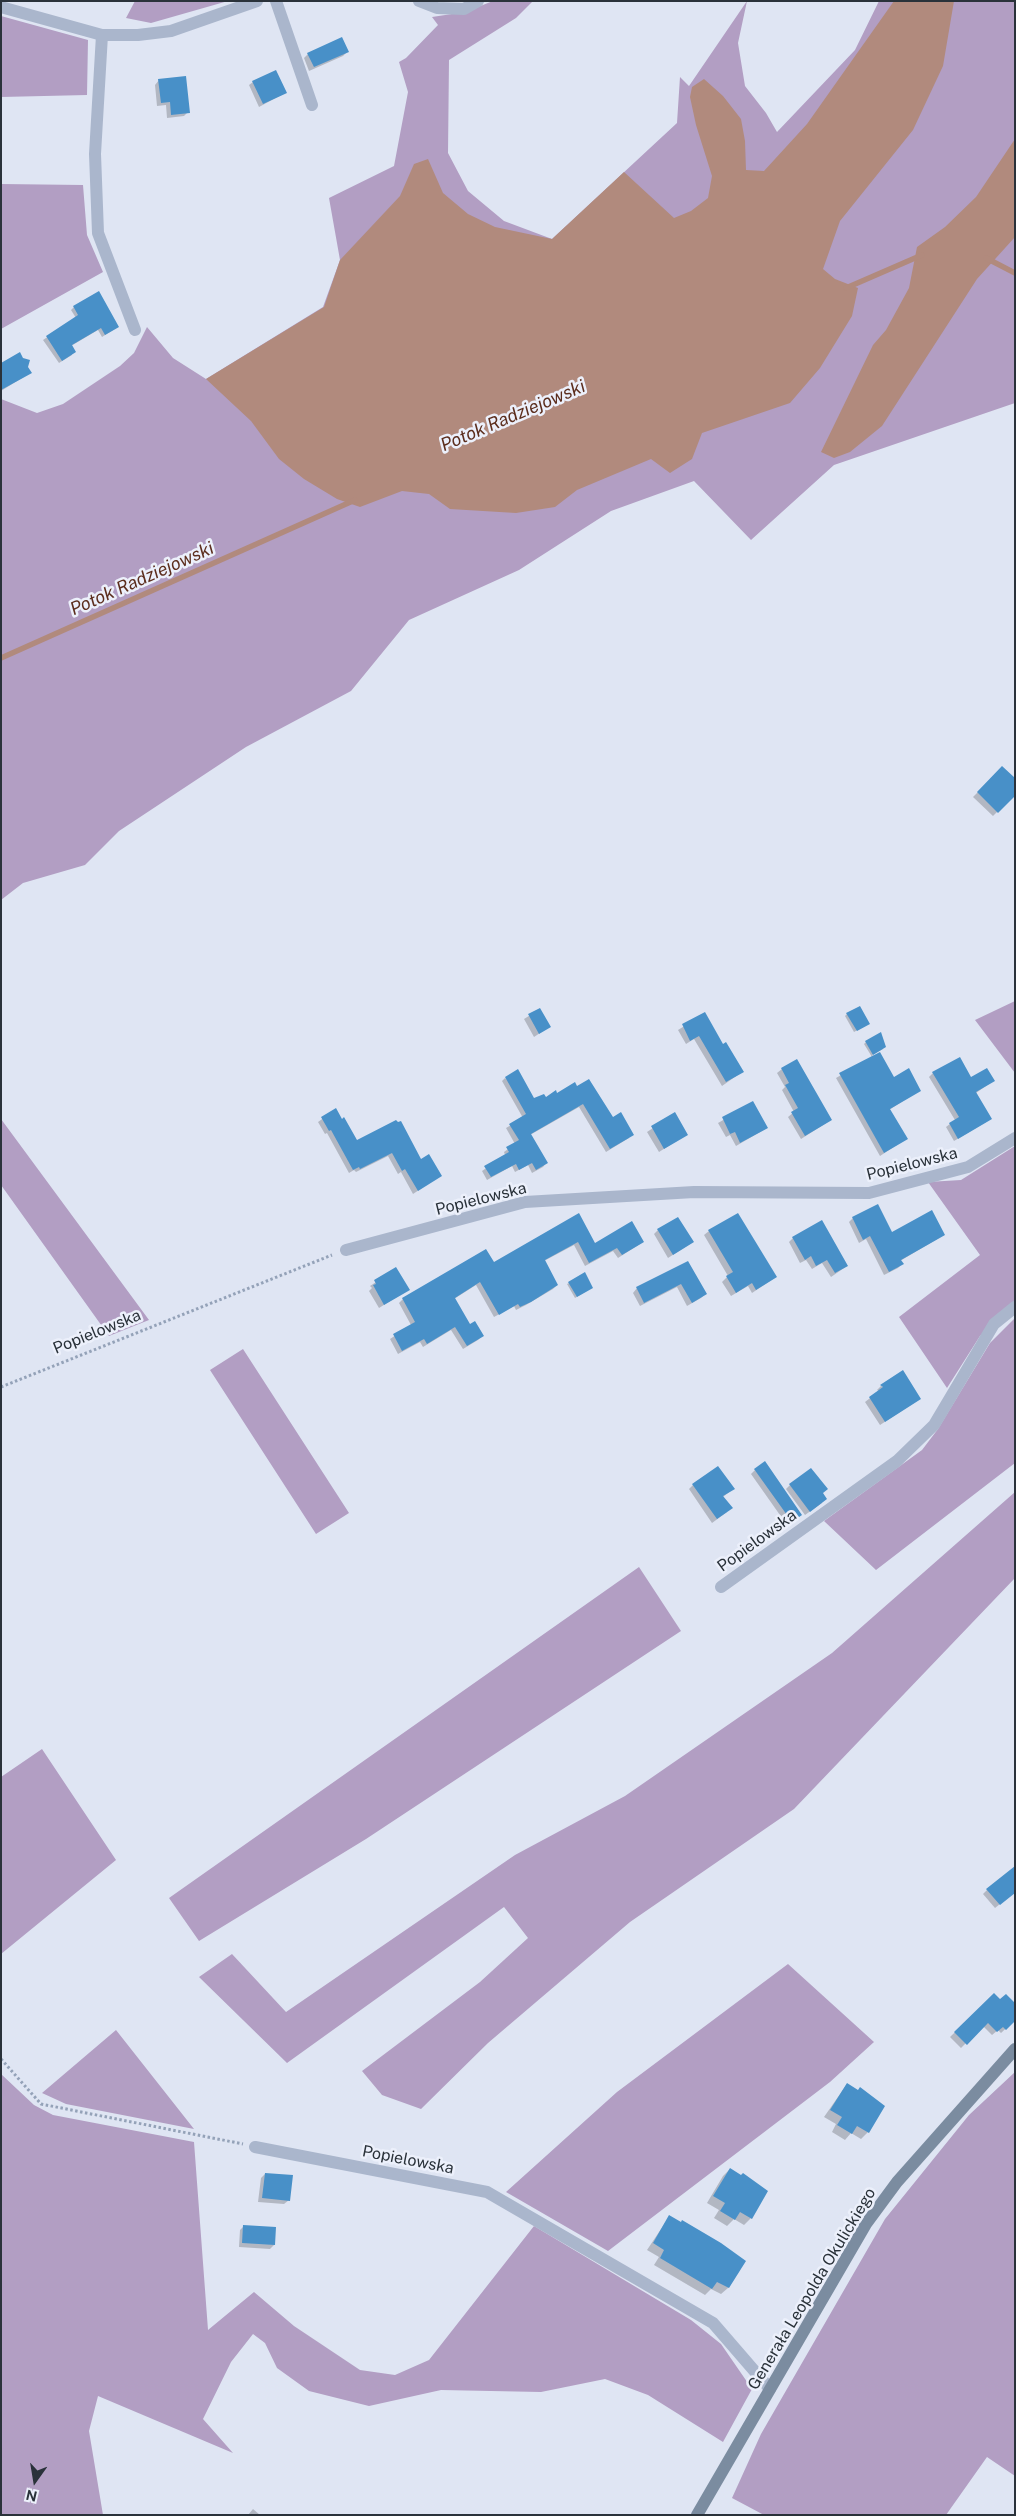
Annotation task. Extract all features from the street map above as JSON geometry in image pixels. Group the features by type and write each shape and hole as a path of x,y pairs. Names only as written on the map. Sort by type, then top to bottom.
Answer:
{"street":[{"path":"1,7 102,35 138,35 171,31 257,1"},
{"path":"276,1 312,105"},
{"path":"419,1 437,8 464,8 478,1"},
{"path":"102,35 95,154 98,233 135,330"},
{"name":"Popielowska","path":"346,1250 525,1202 694,1192 869,1193 968,1167 1015,1138"},
{"name":"Popielowska","path":"721,1587 897,1461 934,1425 994,1324 1015,1307"},
{"name":"Generała Leopolda Okulickiego","path":"697,2515 856,2241 887,2194 1015,2049"},
{"name":"Popielowska","path":"255,2147 487,2192 713,2323 770,2389"}],"path":[{"name":"Popielowska","path":"1,1387 346,1250"},
{"path":"1,2059 40,2104 255,2147"}],"shaded area":[{"path":"135,1 228,1 151,23 126,18"},
{"path":"493,1 533,1 516,18 449,60 448,153 468,191 504,221 552,239 677,123 680,77 689,86 747,1 738,43 745,86 766,113 777,132 855,50 879,1 1015,1 1015,403 834,465 751,540 694,481 611,511 519,570 409,620 351,691 246,747 119,831 85,865 23,883 1,900 1,399 37,413 63,404 120,366 134,353 147,327 173,358 206,379 323,307 340,260 329,198 394,166 408,92 399,62 406,58 438,25 432,17 465,12"},
{"path":"1,16 88,40 87,95 1,97"},
{"path":"1,184 83,185 87,235 103,272 1,329"},
{"path":"1015,1001 1015,1073 975,1020"},
{"path":"1,1119 149,1320 109,1336 1,1185"},
{"path":"1015,1146 1015,1304 980,1336 947,1388 899,1317 980,1255 928,1182 961,1180"},
{"path":"1015,1318 1015,1463 876,1570 824,1521 922,1450 938,1429 990,1343"},
{"path":"243,1349 349,1513 316,1534 210,1370"},
{"path":"1015,1492 1015,1578 794,1809 630,1922 488,2043 421,2109 382,2095 362,2071 480,1982 528,1938 504,1907 287,2063 199,1977 232,1954 286,2012 515,1855 625,1796 832,1653"},
{"path":"639,1567 681,1631 366,1839 199,1941 169,1898"},
{"path":"42,1749 116,1860 1,1954 1,1777"},
{"path":"788,1964 874,2042 830,2082 608,2251 506,2192 617,2092"},
{"path":"116,2030 194,2129 66,2104 42,2093"},
{"path":"1015,2072 1015,2476 987,2457 946,2515 764,2515 732,2498 761,2434 885,2219 969,2115"},
{"path":"1,2074 34,2105 53,2115 194,2142 208,2330 254,2292 294,2326 360,2370 395,2375 429,2360 534,2226 691,2320 721,2344 752,2389 723,2442 648,2395 605,2379 541,2392 441,2390 369,2406 309,2391 277,2368 265,2343 253,2334 231,2362 203,2419 233,2453 98,2396 89,2431 103,2515 1,2515"}],"water":[{"path":"894,1 954,1 943,66 913,130 840,221 823,269 835,279 858,288 852,316 820,368 790,403 702,433 692,459 670,473 651,459 577,490 555,507 516,513 450,509 429,494 402,491 360,507 337,499 304,479 279,459 251,421 206,379 324,307 340,260 400,196 414,164 428,159 443,193 468,214 495,227 552,239 624,172 674,218 691,211 708,198 712,176 696,125 690,97 692,87 704,79 723,96 741,119 745,141 746,170 764,171 807,124"},
{"path":"1015,139 1015,237 977,279 882,426 850,452 834,458 821,452 873,345 886,330 909,288 917,247 945,227 976,197"}],"building":[{"path":"342,37 349,52 314,67 307,53"},
{"path":"276,70 287,93 263,104 252,81"},
{"path":"186,76 190,113 171,115 170,102 161,103 158,79"},
{"path":"99,291 119,327 105,335 101,328 72,345 76,352 62,361 46,336 78,315 73,306"},
{"path":"20,352 23,358 30,360 28,367 32,373 1,390 1,363"},
{"path":"1002,766 1015,778 1015,796 998,813 977,792"},
{"path":"860,1006 870,1024 857,1031 846,1013"},
{"path":"540,1008 551,1027 539,1034 528,1014"},
{"path":"705,1012 723,1044 726,1042 744,1072 726,1082 699,1036 690,1041 682,1024"},
{"path":"881,1032 886,1047 873,1055 865,1041"},
{"path":"880,1052 894,1077 909,1068 921,1091 890,1109 908,1139 884,1153 839,1073"},
{"path":"960,1057 971,1077 987,1068 995,1081 976,1092 992,1119 958,1139 949,1123 959,1117 932,1072"},
{"path":"797,1059 832,1120 805,1136 791,1112 798,1108 785,1085 789,1083 781,1068"},
{"path":"518,1069 534,1098 544,1094 546,1097 556,1090 557,1093 575,1082 577,1086 589,1079 613,1117 621,1112 634,1135 610,1149 583,1104 531,1134 548,1163 536,1170 532,1163 519,1170 516,1164 491,1177 484,1166 509,1152 506,1147 519,1140 509,1124 526,1114 505,1077"},
{"path":"753,1101 768,1128 740,1143 735,1132 730,1134 722,1117"},
{"path":"336,1108 342,1119 344,1117 357,1140 396,1120 398,1122 401,1121 421,1159 429,1154 442,1176 418,1191 405,1169 402,1171 392,1153 360,1169 359,1167 353,1170 331,1130 329,1131 321,1117"},
{"path":"675,1112 688,1135 664,1149 651,1126"},
{"path":"878,1204 892,1232 932,1210 945,1235 901,1260 904,1264 889,1272 870,1236 863,1240 852,1217"},
{"path":"579,1213 595,1243 632,1221 644,1242 622,1255 617,1248 589,1263 578,1242 545,1260 558,1285 531,1302 520,1307 518,1304 499,1315 480,1282 455,1298 470,1324 475,1321 484,1336 467,1346 455,1327 427,1344 424,1339 402,1351 393,1334 415,1322 402,1298 486,1249 494,1262"},
{"path":"738,1213 777,1277 756,1290 752,1283 736,1293 726,1276 733,1272 708,1230"},
{"path":"678,1217 694,1242 673,1255 657,1229"},
{"path":"822,1220 848,1266 835,1273 827,1260 816,1266 811,1256 805,1260 792,1237"},
{"path":"688,1261 707,1294 692,1303 681,1284 644,1303 636,1287"},
{"path":"396,1267 410,1290 384,1305 373,1285 376,1284 374,1280"},
{"path":"585,1272 593,1288 577,1297 568,1282"},
{"path":"903,1370 921,1399 885,1422 869,1397 883,1387 880,1385"},
{"path":"765,1461 802,1515 792,1522 754,1469"},
{"path":"718,1466 735,1489 723,1496 733,1508 717,1519 692,1484"},
{"path":"811,1468 828,1489 823,1493 827,1499 810,1512 789,1484"},
{"path":"1015,1866 1015,1893 1000,1905 986,1889"},
{"path":"994,1993 1000,1999 1006,1994 1015,2003 1015,2021 1006,2030 1003,2027 997,2032 988,2023 967,2045 954,2032"},
{"path":"847,2083 858,2090 860,2087 885,2106 869,2133 857,2126 852,2134 837,2125 842,2117 830,2110"},
{"path":"730,2168 741,2175 743,2173 768,2191 752,2219 740,2212 735,2220 720,2211 725,2203 713,2196"},
{"path":"265,2173 293,2175 290,2201 262,2198"},
{"path":"669,2215 681,2222 682,2220 721,2243 746,2261 729,2288 717,2282 712,2289 660,2258 664,2250 653,2243"},
{"path":"243,2225 276,2227 275,2245 242,2243"}],"waterway":[{"name":"Potok Radziejowski","path":"846,288 922,255"},
{"path":"986,258 1015,273"},
{"name":"Potok Radziejowski","path":"1,658 355,500"}]}
